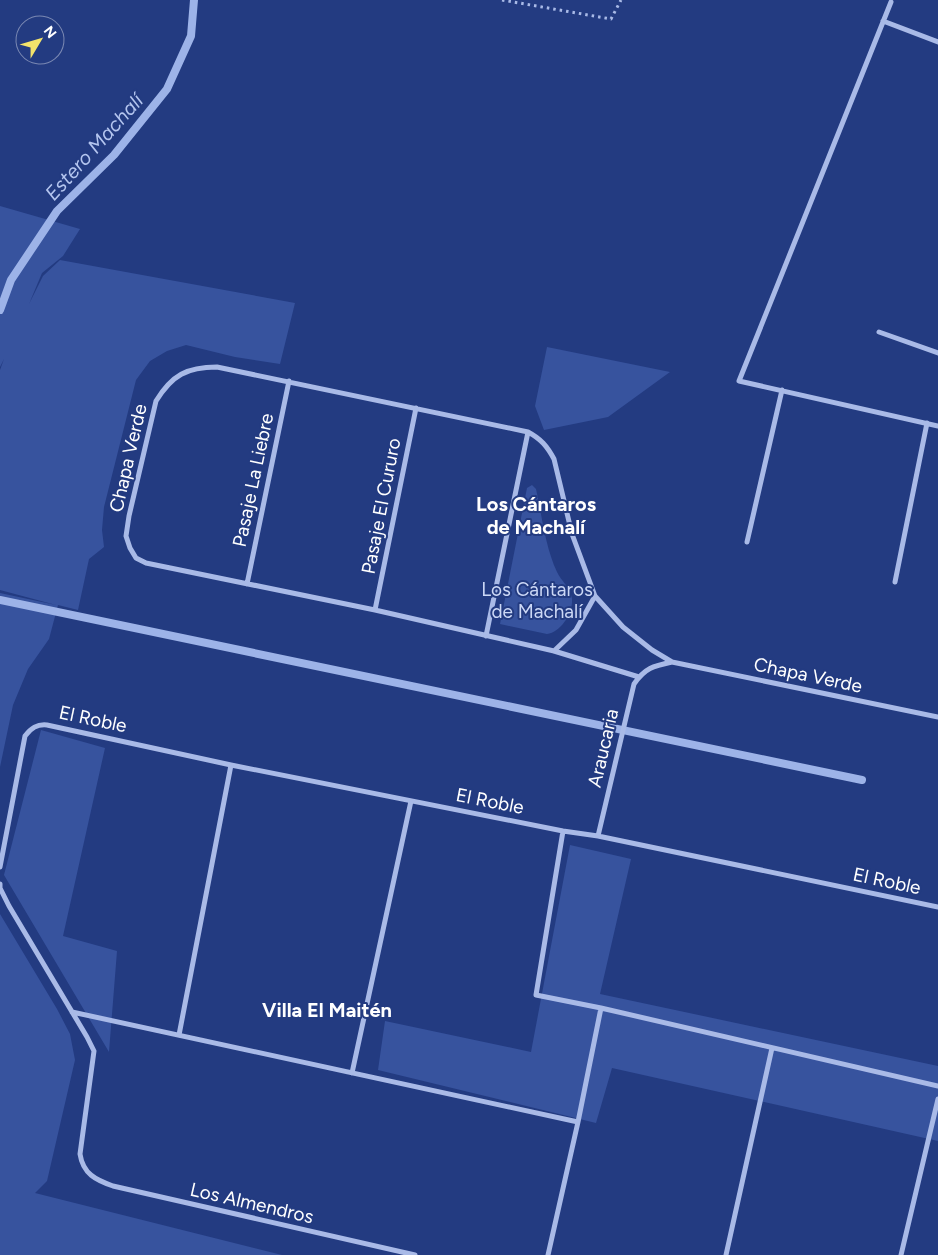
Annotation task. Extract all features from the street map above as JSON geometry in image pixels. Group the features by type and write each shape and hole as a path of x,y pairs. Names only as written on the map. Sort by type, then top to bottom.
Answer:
{"street":[{"path":"890,2 739,381 938,426"},
{"path":"883,22 938,42"},
{"path":"879,332 938,353"},
{"name":"Chapa Verde","path":"639,677 554,651 375,610 146,563 136,558 126,536 129,516 156,401 164,387 174,378 185,372 199,367 217,367 528,432 539,438 548,447 554,458 572,534 595,596 622,627 652,650 672,662 938,717"},
{"name":"Pasaje La Liebre","path":"247,584 289,381"},
{"path":"747,542 782,390"},
{"name":"Pasaje El Cururo","path":"375,610 416,408"},
{"path":"895,582 926,423"},
{"path":"486,636 528,432"},
{"path":"554,651 576,630 595,596"},
{"name":"Chapa Verde","path":"644,672 652,666 672,662"},
{"name":"Araucaria","path":"598,836 634,684 644,672"},
{"name":"El Roble","path":"0,867 26,736 36,726 47,725 231,765 563,831 598,836 938,907"},
{"path":"179,1035 231,765"},
{"path":"352,1073 411,801"},
{"path":"563,831 536,995 601,1008 938,1086"},
{"path":"0,884 0,888 9,906 72,1012 578,1122"},
{"path":"548,1255 601,1008"},
{"name":"Los Almendros","path":"72,1012 94,1051 81,1147 82,1164 93,1178 113,1186 415,1255"},
{"path":"726,1255 772,1048"},
{"path":"901,1255 938,1099"}],"path":[{"path":"502,0 611,19 621,0"}],"green space":[{"path":"0,206 80,229 63,256 42,273 29,304 43,276 60,260 295,303 280,364 235,357 186,345 167,351 150,361 136,380 104,507 102,530 104,547 89,559 78,610 58,605 49,639 28,669 13,705 0,767 0,593 56,605 0,590 0,370 4,359 0,367"},
{"path":"547,347 670,372 608,417 544,430 535,406"},
{"name":"Los Cántaros de Machalí","path":"532,485 536,489 553,562 570,591 572,599 572,604 565,621 557,630 547,634 500,624 527,488"},
{"path":"41,730 105,748 63,936 117,951 109,1052 4,875"},
{"path":"570,845 631,859 600,994 938,1066 938,1141 612,1068 596,1123 378,1070 385,1021 531,1052"},
{"path":"0,914 70,1034 75,1060 47,1181 35,1193 282,1255 0,1255"}],"waterway":[{"name":"Estero Machalí","path":"0,310 11,280 57,211 114,155 167,89 191,36 194,0"},
{"path":"0,600 862,780"}],"district":[{"name":"Los Cántaros de Machalí","path":"536,516"},
{"name":"Villa El Maitén","path":"327,1010"}]}
